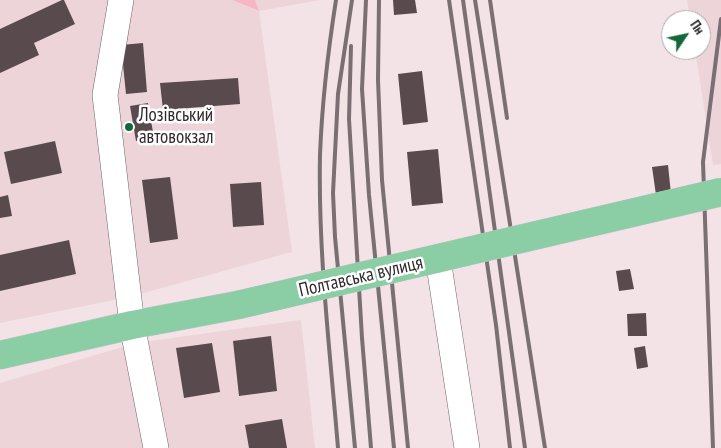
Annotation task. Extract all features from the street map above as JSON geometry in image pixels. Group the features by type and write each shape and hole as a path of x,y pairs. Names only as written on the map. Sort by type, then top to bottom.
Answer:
{"main road":[{"name":"Полтавська вулиця","path":"0,355 132,325 238,305 721,192"}],"street":[{"path":"121,0 105,95 132,325 156,448"},
{"path":"438,259 467,448"}],"shaded area":[{"path":"0,0 232,0 258,11 255,0 320,0 259,11 292,252 129,297 0,323"},
{"path":"232,0 255,0 259,11"},
{"path":"687,0 721,0 721,164 713,165 697,60 711,60 711,10 688,10"},
{"path":"301,320 315,448 0,448 0,383 136,343"}],"building":[{"path":"64,0 75,24 34,43 39,55 0,73 0,29"},
{"path":"393,0 415,0 417,13 394,15"},
{"path":"143,43 147,92 126,94 121,45"},
{"path":"422,71 428,122 403,125 398,74"},
{"path":"238,78 240,104 163,110 160,83"},
{"path":"148,103 154,138 136,141 130,106"},
{"path":"55,141 62,173 11,184 4,152"},
{"path":"438,149 443,203 412,206 407,152"},
{"path":"668,165 671,194 656,195 652,167"},
{"path":"170,177 178,239 150,243 142,180"},
{"path":"261,182 264,225 233,227 230,184"},
{"path":"8,195 12,216 0,218 0,197"},
{"path":"69,240 76,274 0,291 0,255"},
{"path":"630,269 634,289 619,291 616,271"},
{"path":"646,313 647,336 628,336 627,314"},
{"path":"271,336 277,391 239,396 233,341"},
{"path":"212,343 220,392 184,398 176,348"},
{"path":"645,346 648,367 637,369 634,348"},
{"path":"282,419 287,448 249,448 245,425"}],"railway":[{"path":"336,0 324,97 320,155 320,192 325,302 338,448"},
{"path":"352,0 338,94 333,193 335,237 355,448"},
{"path":"366,0 362,89 369,195 394,448"},
{"path":"379,0 378,80 382,180 408,448"},
{"path":"449,0 496,325 510,448"},
{"path":"463,0 525,448"},
{"path":"475,0 545,448"},
{"path":"490,0 507,118"},
{"path":"713,448 703,162 721,19"},
{"path":"351,46 349,119 362,338 371,448"}],"place":[{"name":"Лозівський автовокзал","path":"129,127"}]}
